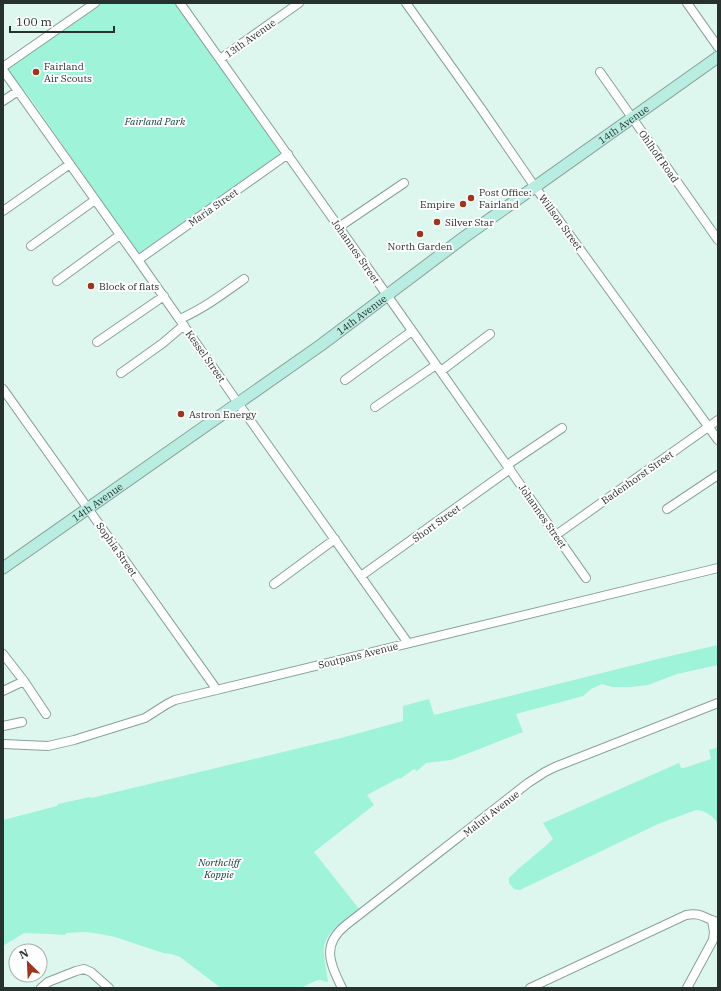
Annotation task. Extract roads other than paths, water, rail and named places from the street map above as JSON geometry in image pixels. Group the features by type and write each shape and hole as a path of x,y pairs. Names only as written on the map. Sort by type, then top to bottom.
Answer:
{"main road":[{"name":"14th Avenue","path":"3,568 326,341 463,238 718,57"}],"street":[{"path":"3,67 95,3"},
{"name":"Johannes Street","path":"180,3 586,578"},
{"name":"13th Avenue","path":"220,59 299,3"},
{"name":"Willson Street","path":"406,3 535,187 718,440"},
{"path":"688,3 718,48"},
{"name":"Kessel Street","path":"3,70 408,643"},
{"name":"Ohlhoff Road","path":"600,72 718,240"},
{"path":"3,101 18,91"},
{"name":"Maria Street","path":"138,260 288,154"},
{"path":"3,212 70,164"},
{"path":"339,227 404,183"},
{"path":"31,246 95,200"},
{"path":"57,281 120,235"},
{"path":"121,373 164,343 182,322 244,279"},
{"path":"97,342 164,296"},
{"path":"346,380 412,331"},
{"path":"376,407 490,334"},
{"name":"Sophia Street","path":"3,389 217,690"},
{"name":"Badenhorst Street","path":"556,535 718,420"},
{"name":"Short Street","path":"361,576 562,428"},
{"path":"668,509 718,475"},
{"path":"274,584 335,539"},
{"name":"Soutpans Avenue","path":"3,744 48,746 145,718 175,700 718,568"},
{"path":"3,654 24,681 46,714"},
{"path":"3,691 24,681"},
{"name":"Maluti Avenue","path":"342,988 330,961 331,942 335,935 528,783 555,767 718,703"},
{"path":"3,726 22,722"},
{"path":"530,988 686,915 700,914 715,921 713,940 687,988"},
{"path":"41,988 48,982 84,969 91,972 109,988"}],"place":[{"name":"Fairland Air Scouts","path":"36,72"},
{"name":"Post Office: Fairland","path":"471,198"},
{"name":"Empire","path":"463,204"},
{"name":"Silver Star","path":"437,222"},
{"name":"North Garden","path":"420,234"},
{"name":"Block of flats","path":"91,286"},
{"name":"Astron Energy","path":"181,414"}],"park label":[{"name":"Fairland Park","path":"155,121"},
{"name":"Northcliff Koppie","path":"219,868"}]}
